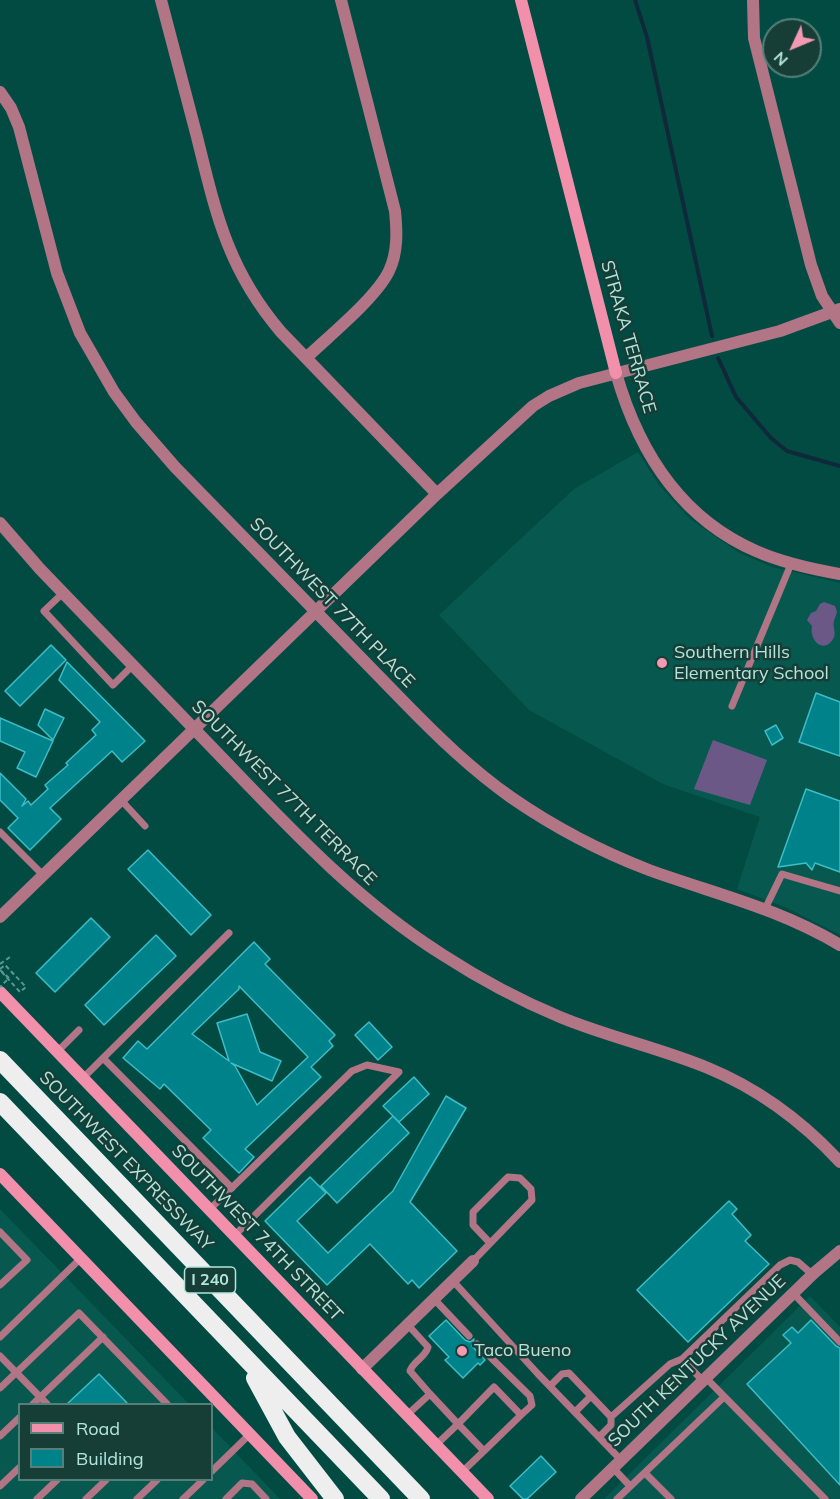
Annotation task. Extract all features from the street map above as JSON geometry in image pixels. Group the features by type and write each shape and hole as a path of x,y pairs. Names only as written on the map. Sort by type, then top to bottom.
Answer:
{"highway":[{"name":"SOUTHWEST EXPRESSWAY","path":"0,1060 421,1499"},
{"name":"I 240","path":"0,1102 381,1499"},
{"path":"244,1358 287,1437 335,1499"}],"main road":[{"name":"STRAKA TERRACE","path":"521,0 616,373"},
{"name":"SOUTHWEST 74TH STREET","path":"0,992 488,1499"},
{"path":"0,1174 312,1499"}],"street":[{"path":"161,0 214,206 229,251 246,284 265,314 437,494"},
{"path":"306,358 376,290 389,271 397,240 395,211 341,0"},
{"path":"753,0 754,38 811,266 822,296 836,310 840,323"},
{"name":"SOUTHWEST 77TH PLACE","path":"0,92 11,108 19,127 65,296 80,333 104,377 126,410 153,443 437,735 512,798 564,829 650,870 797,922 840,945"},
{"path":"0,917 437,494 533,406 579,383 780,331 836,310"},
{"name":"STRAKA TERRACE","path":"616,373 638,436 649,457 678,495 704,519 756,552 791,564 840,574"},
{"name":"SOUTHWEST 77TH TERRACE","path":"0,523 63,593 334,872 380,910 420,940 495,986 559,1017 707,1067 741,1083 802,1125 840,1162"},
{"name":"SOUTH KENTUCKY AVENUE","path":"581,1499 793,1293 840,1251"},
{"path":"362,1369 473,1261"}],"lane":[{"path":"732,706 791,564"},
{"path":"63,593 44,611 113,685 133,665"},
{"path":"121,800 145,826"},
{"path":"0,832 43,875"},
{"path":"765,909 782,874 840,891"},
{"path":"83,1078 229,933"},
{"path":"58,1052 79,1030"},
{"path":"103,1058 232,1188"},
{"path":"209,1210 352,1071 367,1065 399,1072 234,1236"},
{"path":"473,1261 532,1200 531,1189 520,1178 508,1177 473,1212 473,1225 490,1243"},
{"path":"0,1234 27,1260 0,1285"},
{"path":"0,1337 80,1259"},
{"path":"611,1417 670,1364 682,1359 780,1265 790,1260 798,1262 813,1275"},
{"path":"453,1281 599,1437 630,1486"},
{"path":"793,1293 840,1342"},
{"path":"434,1299 469,1336"},
{"path":"0,1388 79,1313 166,1403"},
{"path":"408,1325 428,1347 426,1353 410,1371 484,1451"},
{"path":"34,1403 103,1337"},
{"path":"462,1472 532,1404 530,1396 477,1344"},
{"path":"0,1356 46,1403"},
{"path":"682,1359 724,1397 825,1499"},
{"path":"550,1386 562,1374 569,1373 611,1417 611,1425 599,1437"},
{"path":"436,1445 494,1387 521,1414"},
{"path":"407,1415 430,1394"},
{"path":"575,1412 591,1396"},
{"path":"617,1499 724,1397"},
{"path":"0,1436 18,1419"},
{"path":"213,1470 249,1434"},
{"path":"0,1486 18,1469"},
{"path":"645,1473 671,1499"},
{"path":"37,1499 55,1481"},
{"path":"86,1499 104,1481"},
{"path":"137,1499 155,1481"},
{"path":"183,1499 201,1481"},
{"path":"226,1499 242,1483 252,1484 266,1499"}],"path":[{"path":"0,964 10,957"},
{"path":"5,965 26,987 20,992 0,970 5,965"},
{"path":"0,970 9,978 0,987"}],"shaded area":[{"name":"Southern Hills Elementary School","path":"638,452 658,484 690,519 738,552 772,567 840,583 840,935 785,907 737,889 760,817 663,784 529,710 439,615 574,489"},
{"path":"824,602 835,606 837,612 834,637 826,645 822,645 815,641 812,626 807,620 811,613"},
{"path":"713,740 767,760 750,805 694,789"},
{"path":"0,1209 188,1403 18,1403 18,1481 213,1481 213,1429 280,1499 0,1499"},
{"path":"810,1296 840,1327 840,1499 604,1499"}],"building":[{"path":"51,645 66,660 20,706 5,691"},
{"path":"67,662 145,741 122,762 112,751 50,808 61,819 30,850 8,828 18,818 0,800 0,773 26,799 22,806 28,801 31,805 48,789 45,785 68,765 66,763 96,735 92,730 100,722 59,680"},
{"path":"816,693 840,702 840,756 799,742"},
{"path":"45,709 64,718 53,740 38,725"},
{"path":"0,718 53,741 36,777 17,768 25,752 0,741"},
{"path":"776,725 783,738 772,745 765,731"},
{"path":"806,789 840,801 840,872 815,863 812,870 806,863 778,867"},
{"path":"148,850 211,915 191,935 128,869"},
{"path":"91,918 110,937 55,992 36,973"},
{"path":"156,935 176,956 104,1025 85,1005"},
{"path":"254,942 270,959 265,964 335,1035 329,1041 333,1046 311,1067 321,1077 245,1149 254,1157 239,1173 203,1138 211,1130 164,1084 160,1089 123,1058 138,1041 147,1049","holes":["239,986 308,1057 257,1105 235,1066 231,1063 272,1081 281,1061 260,1052 247,1014 217,1023 229,1061 192,1034 239,989"]},
{"path":"369,1022 392,1047 378,1060 355,1035"},
{"path":"414,1077 429,1094 399,1122 383,1106"},
{"path":"446,1096 466,1108 410,1202 457,1251 419,1288 412,1280 408,1284 370,1244 327,1285 265,1221 310,1177 326,1193 297,1221 328,1253 393,1191"},
{"path":"393,1116 409,1133 337,1203 321,1186"},
{"path":"729,1201 737,1209 732,1214 751,1235 745,1241 769,1264 688,1342 637,1290"},
{"name":"Taco Bueno","path":"446,1320 465,1340 470,1342 474,1339 472,1346 485,1360 480,1365 478,1363 463,1378 445,1360 449,1357 429,1336"},
{"path":"811,1320 840,1348 840,1485 747,1384 791,1343 783,1335 792,1327 798,1333"},
{"path":"99,1374 127,1403 68,1403"},
{"path":"541,1456 556,1472 527,1499 523,1499 510,1486"}],"waterway":[{"path":"635,0 647,37 712,336"},
{"path":"718,358 736,397 771,438 787,451 840,466"}],"place":[{"name":"Southern Hills Elementary School","path":"662,663"},
{"name":"Taco Bueno","path":"462,1351"}]}
